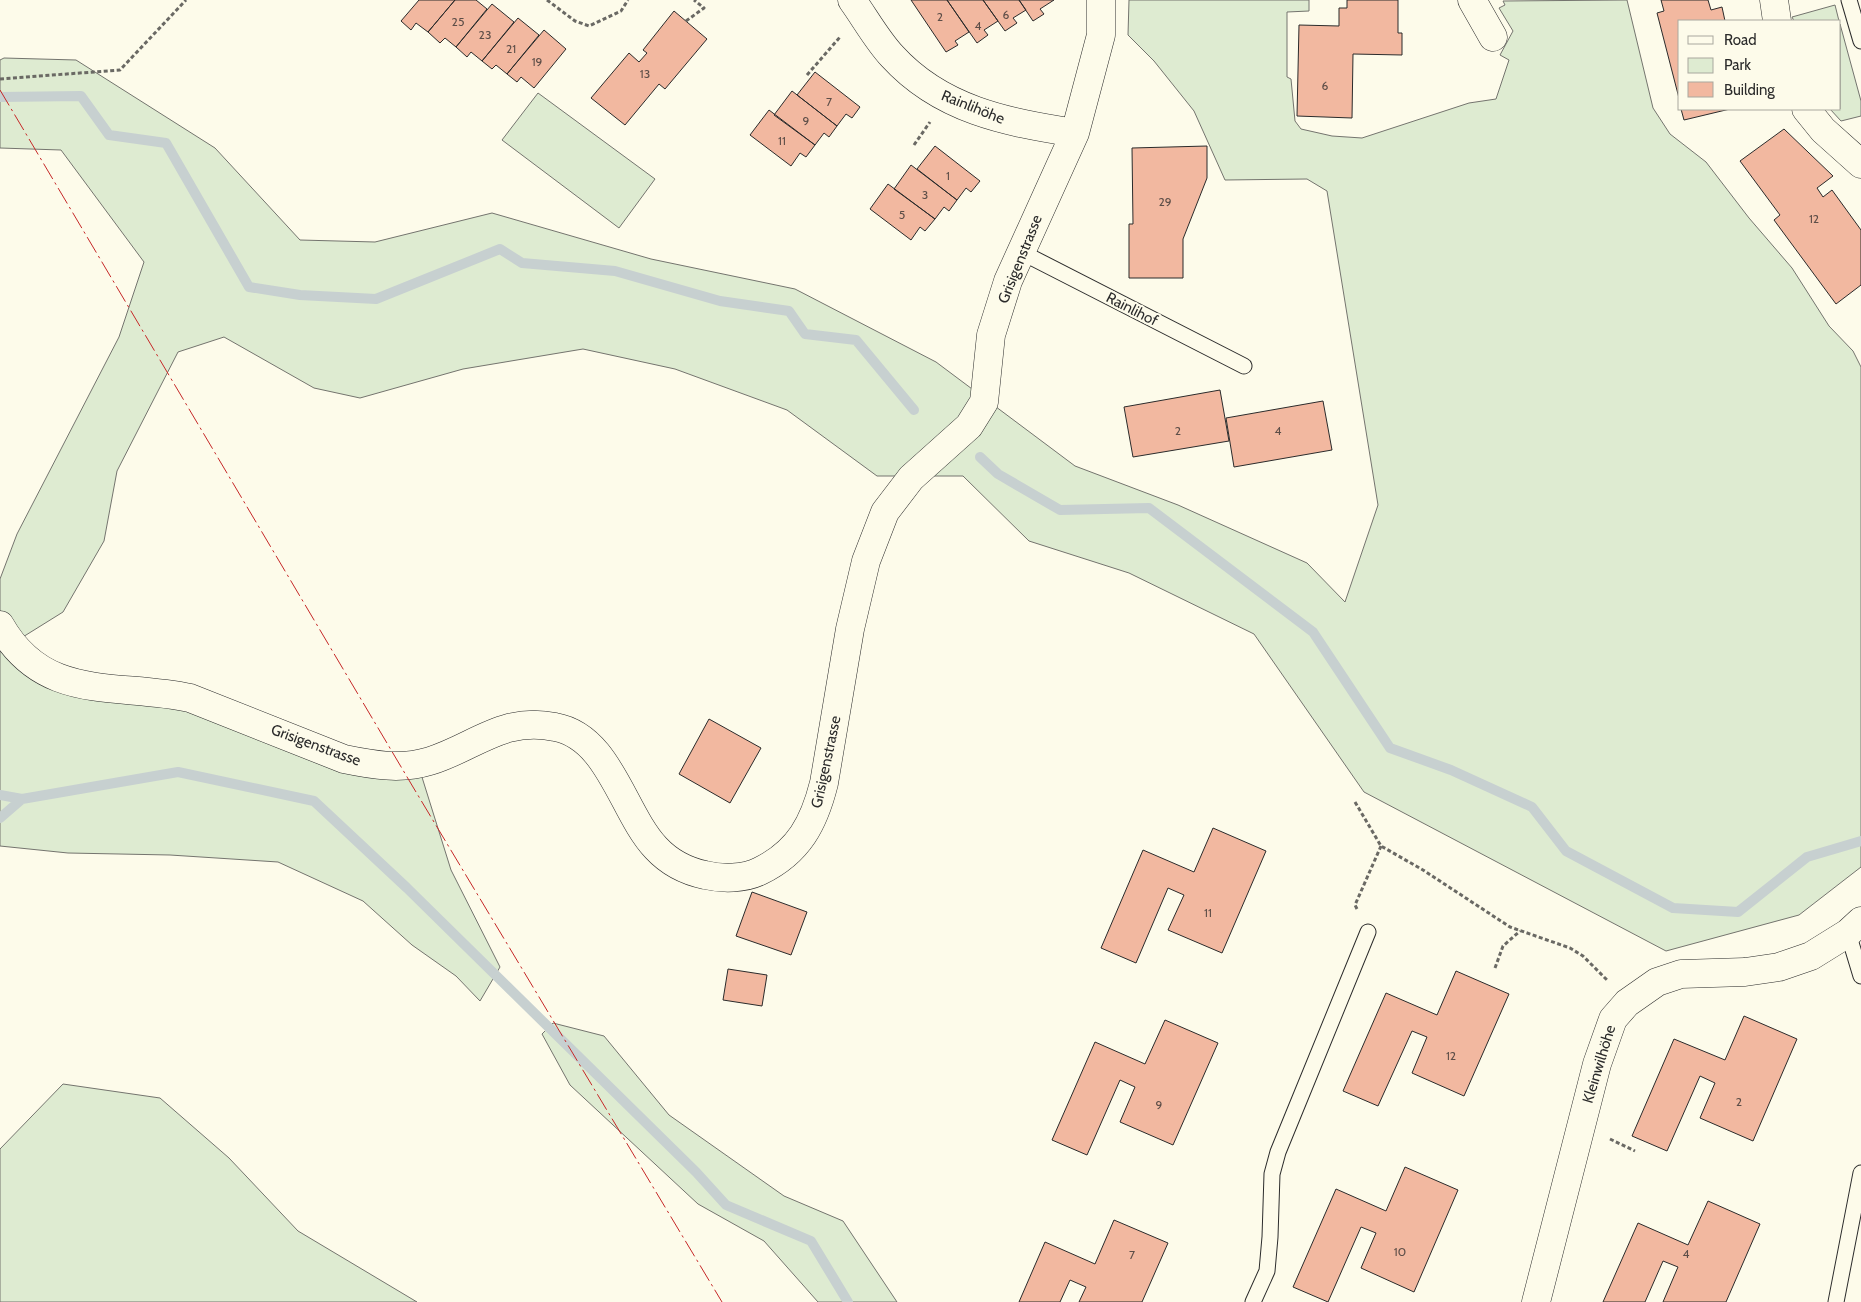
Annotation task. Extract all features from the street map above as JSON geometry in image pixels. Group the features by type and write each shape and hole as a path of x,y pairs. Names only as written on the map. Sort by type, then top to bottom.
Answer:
{"street":[{"name":"Rainlihöhe","path":"852,0 891,55 919,82 945,99 1011,122 1074,133"},
{"name":"Grisigenstrasse","path":"0,625 14,645 28,660 58,678 100,688 172,694 190,698 344,759 364,763 397,767 414,765 432,760 494,732 510,727 524,725 556,727 580,737 598,754 648,838 669,860 682,868 711,877 726,878 757,873 783,858 806,833 818,806 824,783 850,629 866,561 886,512 911,478 969,426 984,402 991,335 1008,280 1074,133 1101,35 1101,0"},
{"path":"1472,0 1493,37"},
{"path":"1774,0 1777,20"},
{"path":"1807,110 1823,130 1861,164"},
{"name":"Kleinwilhöhe","path":"1536,1302 1597,1064 1613,1019 1627,1003 1657,982 1681,974 1745,972 1779,967 1811,956 1854,927"}],"lane":[{"path":"1850,0 1861,41"},
{"name":"Rainlihof","path":"1021,252 1244,366"},
{"name":"Kleinwilhöhe","path":"1854,927 1861,976"},
{"path":"1254,1302 1267,1271 1272,1174 1278,1152 1368,932"},
{"path":"1836,1302 1861,1173"}],"path":[{"path":"0,79 120,70 186,0"},
{"path":"547,0 575,21 589,26 621,11 628,0"},
{"path":"686,21 704,8 694,0"},
{"path":"807,75 843,34"},
{"path":"1355,802 1381,846 1430,874 1510,927 1570,948 1593,965 1610,984"},
{"path":"1361,891 1381,846"},
{"path":"1495,968 1503,946 1520,931"},
{"path":"1603,1136 1635,1151"}],"green space":[{"path":"1129,0 1309,0 1309,11 1287,12 1287,77 1291,79 1295,121 1301,129 1332,136 1362,138 1469,103 1496,99 1509,60 1500,55 1513,31 1499,8 1505,5 1503,1 1627,0 1653,108 1670,134 1706,162 1749,218 1792,268 1829,326 1853,351 1861,367 1861,867 1799,915 1666,951 1364,792 1254,634 1129,573 1029,541 963,476 877,476 787,410 675,369 583,349 463,369 360,398 314,388 224,337 178,352 117,471 104,541 63,612 18,640 0,611 0,579 17,534 119,337 144,262 61,150 0,148 0,60 4,58 76,60 215,148 300,240 375,242 492,213 651,259 795,289 936,362 1075,466 1178,505 1307,563 1345,602 1378,505 1327,191 1307,179 1225,180 1194,111 1154,61 1128,35"},
{"path":"1835,5 1839,20 1794,20 1792,17"},
{"path":"1841,28 1861,101 1861,116 1841,121 1831,110 1841,110"},
{"path":"538,93 655,179 619,228 502,140"},
{"path":"0,641 5,647 151,697 421,774 451,870 500,967 480,1001 456,976 412,945 363,901 278,862 170,855 68,853 0,846"},
{"path":"553,1023 604,1036 669,1115 784,1196 843,1221 897,1302 818,1302 764,1241 698,1204 570,1085 542,1034"},
{"path":"63,1084 160,1098 229,1158 298,1231 417,1302 0,1302 0,1149"}],"building":[{"path":"419,0 455,0 428,32 416,23 411,30 401,21"},
{"path":"455,0 476,0 487,9 456,47 445,38 440,43 428,32"},
{"path":"911,0 947,0 969,32 955,41 958,45 946,52"},
{"path":"947,0 983,0 998,21 984,30 988,35 977,43"},
{"path":"983,0 1019,0 1026,10 1013,18 1017,23 1005,31"},
{"path":"1019,0 1054,0 1040,9 1044,14 1033,21"},
{"path":"1347,0 1398,0 1398,33 1402,33 1402,55 1353,54 1352,118 1297,116 1299,25 1339,26 1339,8 1347,8"},
{"path":"1661,0 1708,0 1711,10 1722,7 1725,20 1678,20 1678,94 1657,13 1664,11"},
{"path":"492,4 514,22 482,61 471,52 467,57 456,47"},
{"path":"674,11 707,39 665,89 659,84 625,125 591,98 629,53 639,62 647,53 643,50"},
{"path":"518,18 539,35 507,74 496,65 492,69 482,61"},
{"path":"544,30 566,49 534,88 521,77 517,82 507,74"},
{"path":"815,72 860,107 852,118 846,114 837,126 797,95"},
{"path":"792,91 837,126 829,137 824,133 815,145 774,115"},
{"path":"769,110 815,145 806,157 800,153 791,166 750,135"},
{"path":"1681,110 1726,110 1684,120"},
{"path":"1784,129 1833,176 1817,188 1823,197 1832,190 1861,230 1861,285 1836,304 1774,220 1780,215 1740,161"},
{"path":"935,146 980,181 971,192 966,188 957,200 917,169"},
{"path":"1207,146 1207,178 1183,239 1183,278 1129,278 1129,224 1133,224 1132,148"},
{"path":"911,165 957,200 949,211 944,207 935,219 894,189"},
{"path":"888,184 935,219 925,231 920,227 911,240 870,209"},
{"path":"1220,390 1229,441 1133,457 1124,407"},
{"path":"1323,401 1332,450 1234,467 1226,418"},
{"path":"709,719 761,748 730,803 679,774"},
{"path":"1213,828 1266,851 1222,953 1168,930 1184,895 1168,888 1136,963 1101,948 1143,850 1194,872"},
{"path":"752,892 807,912 791,955 736,936"},
{"path":"728,969 767,975 762,1006 723,1000"},
{"path":"1456,971 1509,994 1464,1096 1412,1073 1427,1037 1412,1031 1378,1106 1343,1091 1386,993 1437,1015"},
{"path":"1744,1016 1797,1039 1753,1141 1700,1118 1715,1083 1700,1076 1667,1151 1632,1136 1674,1039 1725,1060"},
{"path":"1165,1020 1218,1043 1173,1145 1120,1122 1135,1087 1120,1080 1087,1155 1052,1140 1095,1042 1145,1064"},
{"path":"1405,1167 1458,1190 1414,1292 1361,1268 1376,1233 1361,1227 1328,1302 1293,1287 1336,1189 1386,1211"},
{"path":"1708,1201 1760,1224 1726,1302 1663,1302 1678,1267 1663,1261 1645,1302 1603,1302 1638,1223 1688,1245"},
{"path":"1114,1220 1168,1243 1142,1302 1079,1302 1086,1287 1070,1280 1060,1302 1019,1302 1045,1242 1095,1264"}],"waterway":[{"path":"0,97 81,96 109,135 166,143 249,287 300,295 376,299 500,249 522,263 615,271 720,301 789,311 805,334 856,340 914,410"},
{"path":"980,457 998,474 1060,510 1149,508 1313,632 1390,748 1451,770 1532,807 1566,851 1673,908 1738,912 1807,857 1861,841"},
{"path":"0,795 22,799 178,772 314,801 407,888 696,1172 726,1205 811,1241 848,1302"},
{"path":"0,818 22,799"}],"power":[{"path":"0,90 413,787 722,1302"}]}
